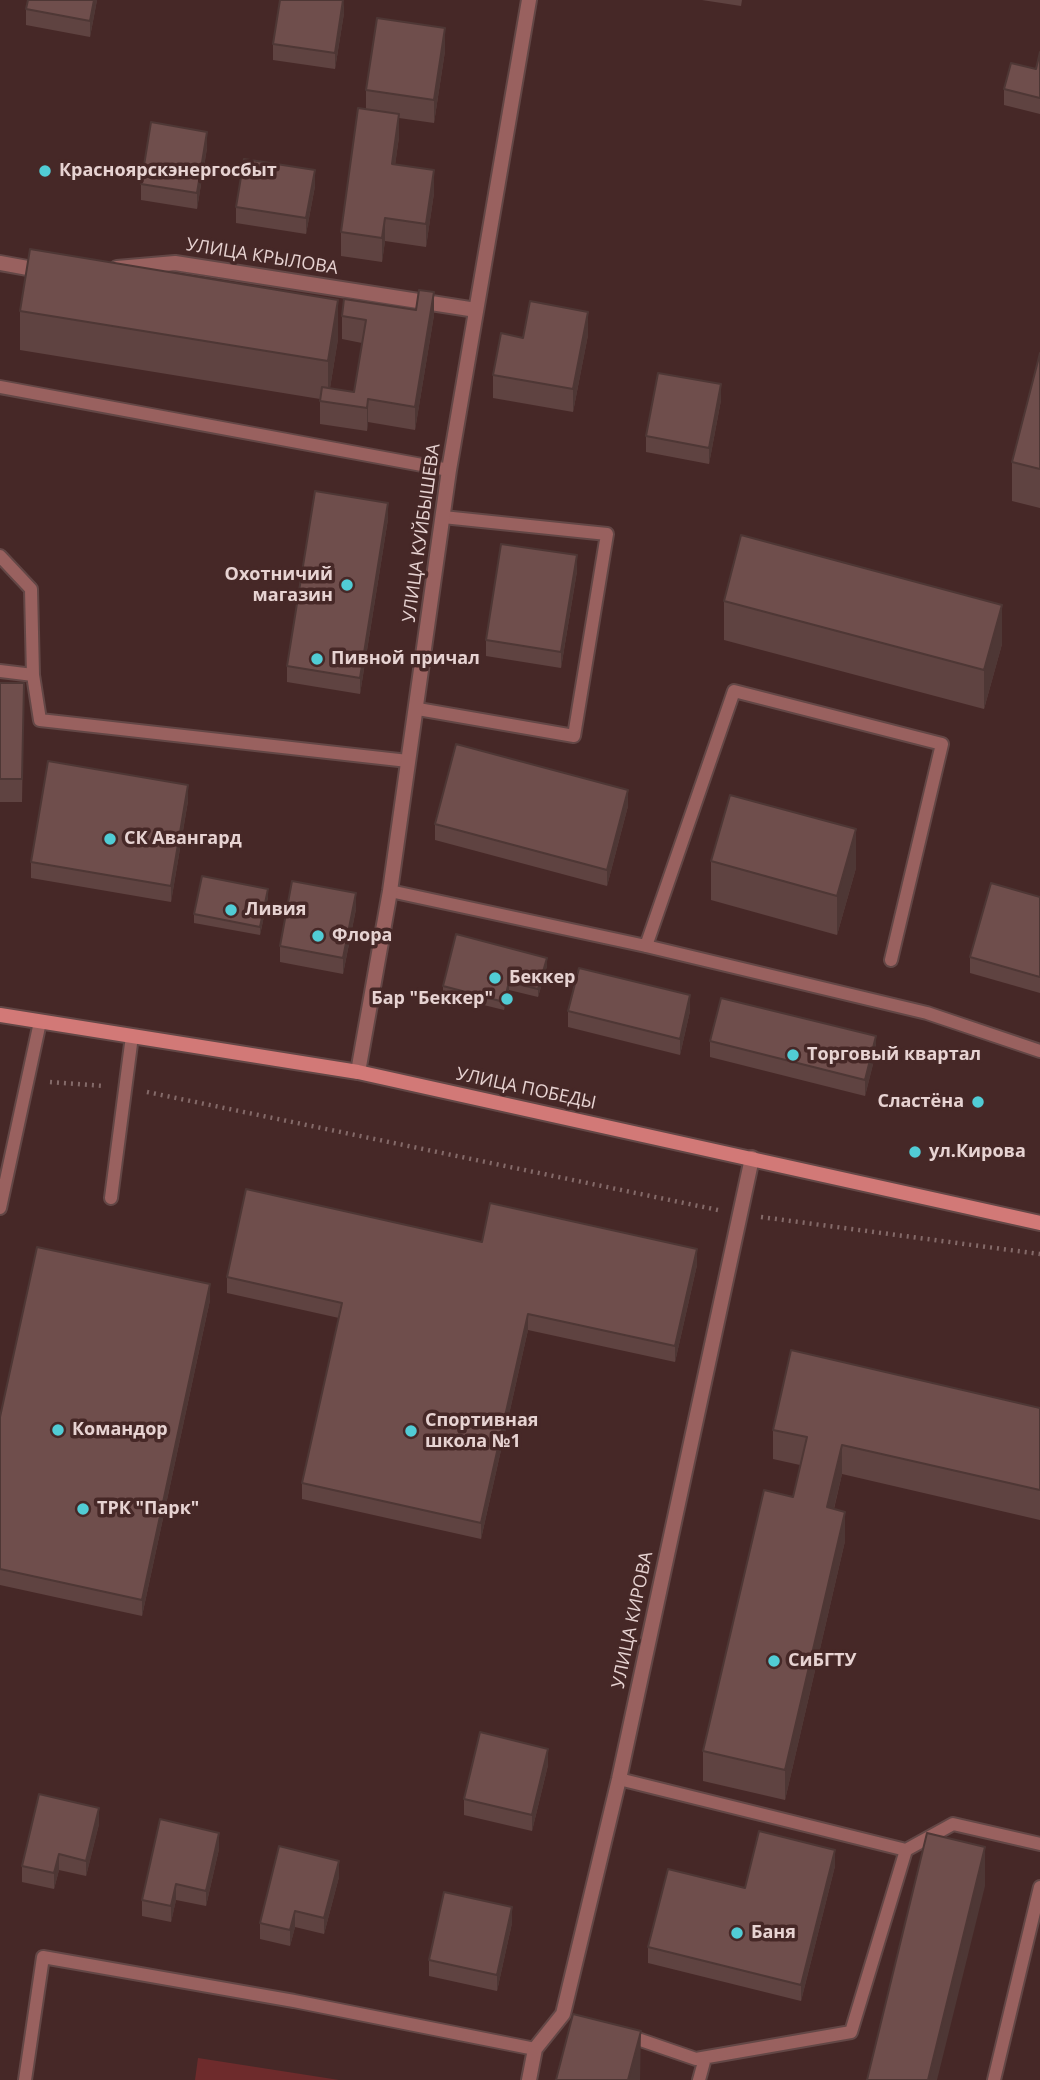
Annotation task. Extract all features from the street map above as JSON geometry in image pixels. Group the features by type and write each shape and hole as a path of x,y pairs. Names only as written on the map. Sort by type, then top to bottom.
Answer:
{"street":[{"name":"УЛИЦА КУЙБЫШЕВА","path":"358,1072 418,709 449,470 529,0"},
{"path":"0,263 55,273"},
{"name":"УЛИЦА КРЫЛОВА","path":"108,268 175,263 476,310"},
{"name":"УЛИЦА ПОБЕДЫ","path":"0,1015 358,1072 1040,1223"},
{"name":"УЛИЦА КИРОВА","path":"528,2080 535,2049 569,2016 752,1158"}],"lane":[{"path":"0,387 449,470"},
{"path":"418,709 574,736 607,534 443,517"},
{"path":"0,556 31,589 33,675 40,720 408,761"},
{"path":"0,671 33,675"},
{"path":"646,946 734,691 942,744 891,960"},
{"path":"390,891 646,946 927,1013 1040,1051"},
{"path":"0,1208 40,1022"},
{"path":"111,1198 132,1036"},
{"path":"619,1779 906,1850 953,1824 1040,1844"},
{"path":"611,2031 696,2059 851,2032 906,1850"},
{"path":"994,2080 1040,1887"},
{"path":"24,2080 43,1956 294,2001 535,2049"},
{"path":"699,2080 705,2058"}],"path":[{"path":"27,1080 125,1088 740,1215 1040,1254"}],"shaded area":[{"path":"198,2058 339,2080 195,2080"}],"building":[{"path":"28,0 94,0 90,21 26,9"},
{"path":"280,0 343,0 335,53 273,44"},
{"path":"377,18 445,28 434,100 366,90"},
{"path":"1040,52 1040,98 1004,89 1011,63 1036,69"},
{"path":"358,108 399,114 392,164 434,170 426,224 385,218 382,238 341,232"},
{"path":"151,122 207,132 197,193 141,184"},
{"path":"244,159 315,170 306,218 236,207"},
{"path":"30,249 338,300 328,361 20,311"},
{"path":"419,290 434,292 415,407 368,399 367,408 320,401 322,387 354,392 366,320 342,316 344,299 416,310"},
{"path":"530,301 588,312 573,389 493,375 501,333 523,338"},
{"path":"1040,353 1040,469 1012,462"},
{"path":"658,373 721,384 709,448 646,436"},
{"path":"315,491 388,503 360,678 287,666"},
{"path":"741,535 1002,605 984,670 724,601"},
{"path":"501,544 577,555 561,652 486,640"},
{"path":"0,683 24,683 22,779 0,779"},
{"path":"456,744 628,790 607,870 435,824"},
{"name":"СК Авангард","path":"48,761 188,785 171,886 31,862"},
{"path":"730,795 856,829 837,896 711,861"},
{"name":"Ливия","path":"202,876 268,889 260,927 194,914"},
{"name":"Флора","path":"292,881 356,893 343,958 280,946"},
{"path":"991,883 1040,897 1040,977 970,957"},
{"name":"Беккер","path":"456,934 547,958 538,989 509,982 504,1002 443,986"},
{"path":"579,968 690,995 680,1039 568,1011"},
{"name":"Торговый квартал","path":"721,998 876,1036 865,1080 710,1041"},
{"name":"Спортивная школа №1","path":"246,1189 482,1242 490,1203 697,1249 675,1346 528,1314 481,1523 302,1483 342,1303 227,1277"},
{"name":"ТРК \"Парк\"","path":"37,1247 210,1284 142,1600 0,1569 0,1417"},
{"name":"СиБГТУ","path":"791,1350 1040,1408 1040,1490 842,1445 827,1507 845,1512 785,1770 703,1751 764,1490 793,1497 807,1437 773,1430"},
{"path":"480,1732 548,1749 532,1815 464,1799"},
{"path":"39,1794 99,1808 86,1861 59,1854 54,1873 22,1866"},
{"path":"160,1819 219,1833 206,1891 176,1884 171,1906 142,1900"},
{"name":"Баня","path":"759,1831 835,1850 801,1985 648,1947 668,1869 745,1888"},
{"path":"927,1833 985,1847 928,2080 867,2080"},
{"path":"279,1846 339,1861 324,1918 295,1911 290,1930 260,1923"},
{"path":"444,1892 512,1907 497,1975 429,1960"},
{"path":"573,2014 641,2031 628,2080 556,2080"}],"place":[{"name":"Красноярскэнергосбыт","path":"45,171"},
{"name":"Охотничий магазин","path":"347,585"},
{"name":"Пивной причал","path":"317,659"},
{"name":"СК Авангард","path":"110,839"},
{"name":"Ливия","path":"231,910"},
{"name":"Флора","path":"318,936"},
{"name":"Беккер","path":"495,978"},
{"name":"Бар \"Беккер\"","path":"507,999"},
{"name":"Торговый квартал","path":"793,1055"},
{"name":"Сластёна","path":"978,1102"},
{"name":"ул.Кирова","path":"915,1152"},
{"name":"Командор","path":"58,1430"},
{"name":"Спортивная школа №1","path":"411,1431"},
{"name":"ТРК \"Парк\"","path":"83,1509"},
{"name":"СиБГТУ","path":"774,1661"},
{"name":"Баня","path":"737,1933"}]}
